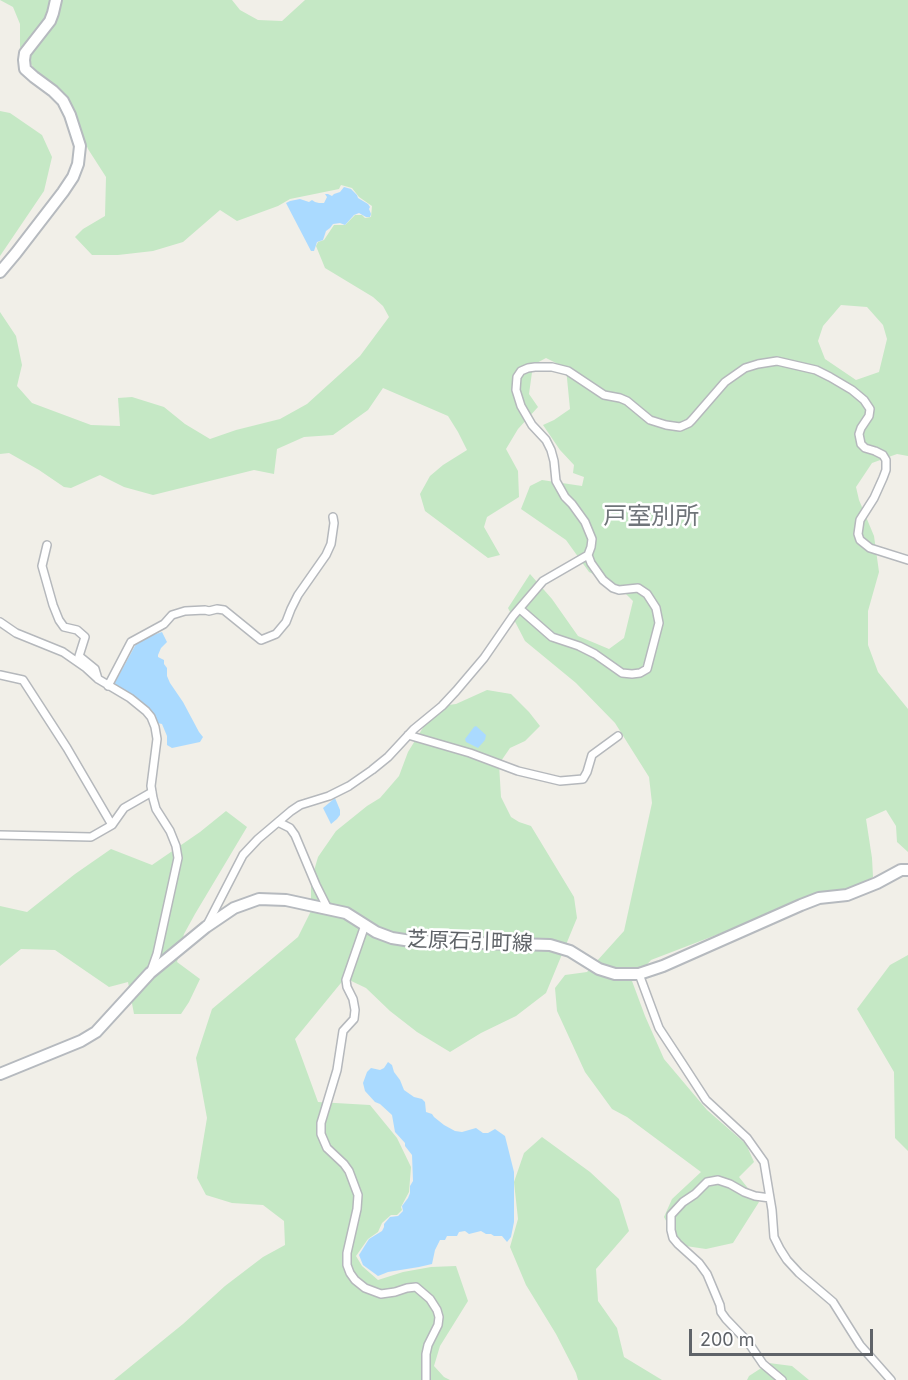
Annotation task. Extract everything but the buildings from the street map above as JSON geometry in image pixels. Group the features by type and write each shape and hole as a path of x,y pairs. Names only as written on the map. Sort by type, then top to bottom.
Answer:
{"main road":[{"path":"0,272 63,192 78,164 80,146 63,102 25,69 25,53 50,21 56,0"},
{"name":"芝原石引町線","path":"0,1074 81,1041 96,1032 150,973 206,927 234,908 259,899 286,900 346,913 392,938 411,941 550,945 570,951 599,969 615,974 639,974 663,966 819,898 847,895 901,870 908,870"}],"street":[{"path":"206,927 243,855 258,839 300,806 349,786 388,757 408,735 456,691 484,658 513,616 543,581 588,555 592,539 585,522 565,497 556,480 554,461 546,440 532,425 521,406 516,390 517,377 521,371 535,367 568,371 604,395 627,401 650,420 680,427 692,420 725,382 745,368 777,361 816,370 852,390 864,400 870,409 869,416 859,434 861,444 865,448 884,455 886,460 886,470 874,498 860,520 858,534 860,540 870,548 908,560"},
{"path":"108,686 131,642 164,624 172,615 185,611 224,610 261,640 276,634 286,622 298,595 326,555 331,544 333,517"},
{"path":"47,545 42,566 53,605 64,627 77,630 85,637 79,656 95,669 98,679"},
{"path":"520,609 552,638 579,646 595,654 622,673 640,673 646,669 659,623 656,608 647,594 638,588 620,590 613,588 603,580 588,555"},
{"path":"0,622 16,633 63,652 108,686 130,698 151,717 157,739 152,792 156,809 170,831 176,846 178,858 157,954 150,973"},
{"path":"0,675 23,680 67,748 112,825"},
{"path":"408,735 470,753 518,771 560,781 583,779 592,755 618,736"},
{"path":"0,836 91,837 112,825 124,808 152,792"},
{"path":"278,822 290,828 295,835 328,909"},
{"path":"365,925 346,980 346,987 353,999 354,1019 343,1031 337,1070 321,1123 321,1134 327,1148 349,1171 358,1195 347,1253 347,1265 354,1280 370,1291 381,1294 416,1287 430,1299 437,1310 438,1325 426,1354 426,1380"},
{"path":"639,974 659,1028 706,1100 747,1138 764,1162 774,1237 787,1260 799,1274 833,1302 860,1345 891,1380"},
{"path":"770,1198 755,1196 718,1180 707,1182 671,1215 671,1230 673,1238 707,1274 721,1312 726,1319 748,1342 763,1364 782,1380"}],"green space":[{"path":"0,0 232,0 240,10 258,20 282,21 305,0 908,0 908,456 897,454 872,463 856,487 874,536 879,572 868,611 868,645 878,672 908,709 908,852 897,842 896,826 886,810 866,819 873,877 828,902 763,917 651,960 632,981 664,1059 707,1110 746,1144 754,1162 739,1177 759,1202 733,1243 706,1249 679,1245 664,1217 672,1199 701,1172 627,1117 612,1109 585,1072 557,1011 555,988 565,975 587,972 624,931 652,803 649,777 615,723 576,683 525,641 508,608 530,574 552,599 578,636 609,649 624,638 633,601 618,586 589,572 566,540 521,509 530,486 542,480 582,486 584,477 573,473 574,465 560,450 543,425 570,409 566,368 546,358 533,365 529,394 538,407 518,429 506,449 518,471 519,497 487,517 484,527 500,555 488,558 425,511 420,494 430,476 467,450 458,432 448,416 383,388 368,410 333,435 304,437 277,449 274,474 254,470 153,495 124,487 100,475 71,488 64,487 9,453 0,454 0,312 16,336 22,365 17,386 32,403 91,425 120,426 118,398 132,397 164,407 185,424 210,439 280,419 307,404 360,356 389,317 383,306 373,297 325,268 316,246 318,242 324,240 334,225 345,225 355,215 371,217 372,206 359,197 352,188 341,185 339,189 290,199 278,206 237,221 220,210 183,242 153,251 92,255 75,237 83,229 105,216 106,177 88,149 70,105 35,70 20,47 20,24 13,7","holes":["841,305 867,307 883,325 887,339 879,372 856,380 825,359 818,341 823,326"]},
{"path":"0,111 10,113 42,135 52,157 44,191 0,256"},
{"path":"487,690 511,694 540,726 525,741 510,748 499,764 501,797 511,817 531,826 574,897 577,918 546,993 516,1016 481,1033 450,1052 417,1032 366,988 345,978 295,1039 318,1102 370,1105 397,1138 411,1167 409,1192 401,1207 402,1210 397,1215 391,1215 382,1223 378,1232 368,1239 356,1256 362,1266 378,1280 403,1272 431,1267 456,1266 468,1301 440,1346 434,1366 450,1380 114,1380 183,1324 225,1286 263,1257 285,1245 284,1221 263,1205 232,1203 206,1195 197,1178 207,1118 196,1058 212,1009 298,937 311,911 311,881 318,857 336,831 380,798 399,776 408,752 424,726 441,706 456,704"},
{"path":"226,811 247,827 184,934 177,962 200,979 181,1014 134,1014 128,982 109,987 55,950 21,949 0,966 0,906 27,912 111,849 152,865"},
{"path":"908,955 908,1151 895,1138 894,1072 857,1009 890,965"},
{"path":"542,1137 590,1172 619,1199 629,1231 596,1269 598,1301 617,1328 624,1357 662,1380 578,1380 556,1334 526,1285 510,1247 518,1219 514,1182 524,1153"},
{"path":"769,1363 792,1366 809,1380 747,1380 749,1376"}],"water":[{"path":"344,187 351,189 358,198 368,204 370,217 359,213 345,225 333,224 326,231 323,240 317,242 314,251 311,251 286,203 300,199 324,203 327,197 325,194 332,196"},
{"path":"162,632 167,642 161,648 158,657 164,660 170,683 203,737 200,742 172,748 167,745 167,736 162,724 157,723 151,711 125,690 113,686 136,644 141,639"},
{"path":"476,726 486,735 478,748 466,742 465,739"},
{"path":"335,798 340,815 331,824 323,808"},
{"path":"388,1062 392,1065 404,1090 422,1099 425,1102 426,1112 432,1114 444,1125 462,1132 476,1128 483,1133 488,1133 495,1129 505,1136 514,1172 514,1222 511,1237 507,1242 502,1236 494,1236 481,1231 469,1234 465,1231 459,1232 457,1236 447,1236 445,1240 440,1240 432,1264 378,1276 363,1265 359,1255 369,1239 382,1231 390,1217 398,1216 403,1211 402,1206 408,1198 413,1181 412,1155 395,1132 392,1115 365,1091 363,1083 371,1068 380,1070"}],"district":[{"name":"戸室別所","path":"651,517"}]}
